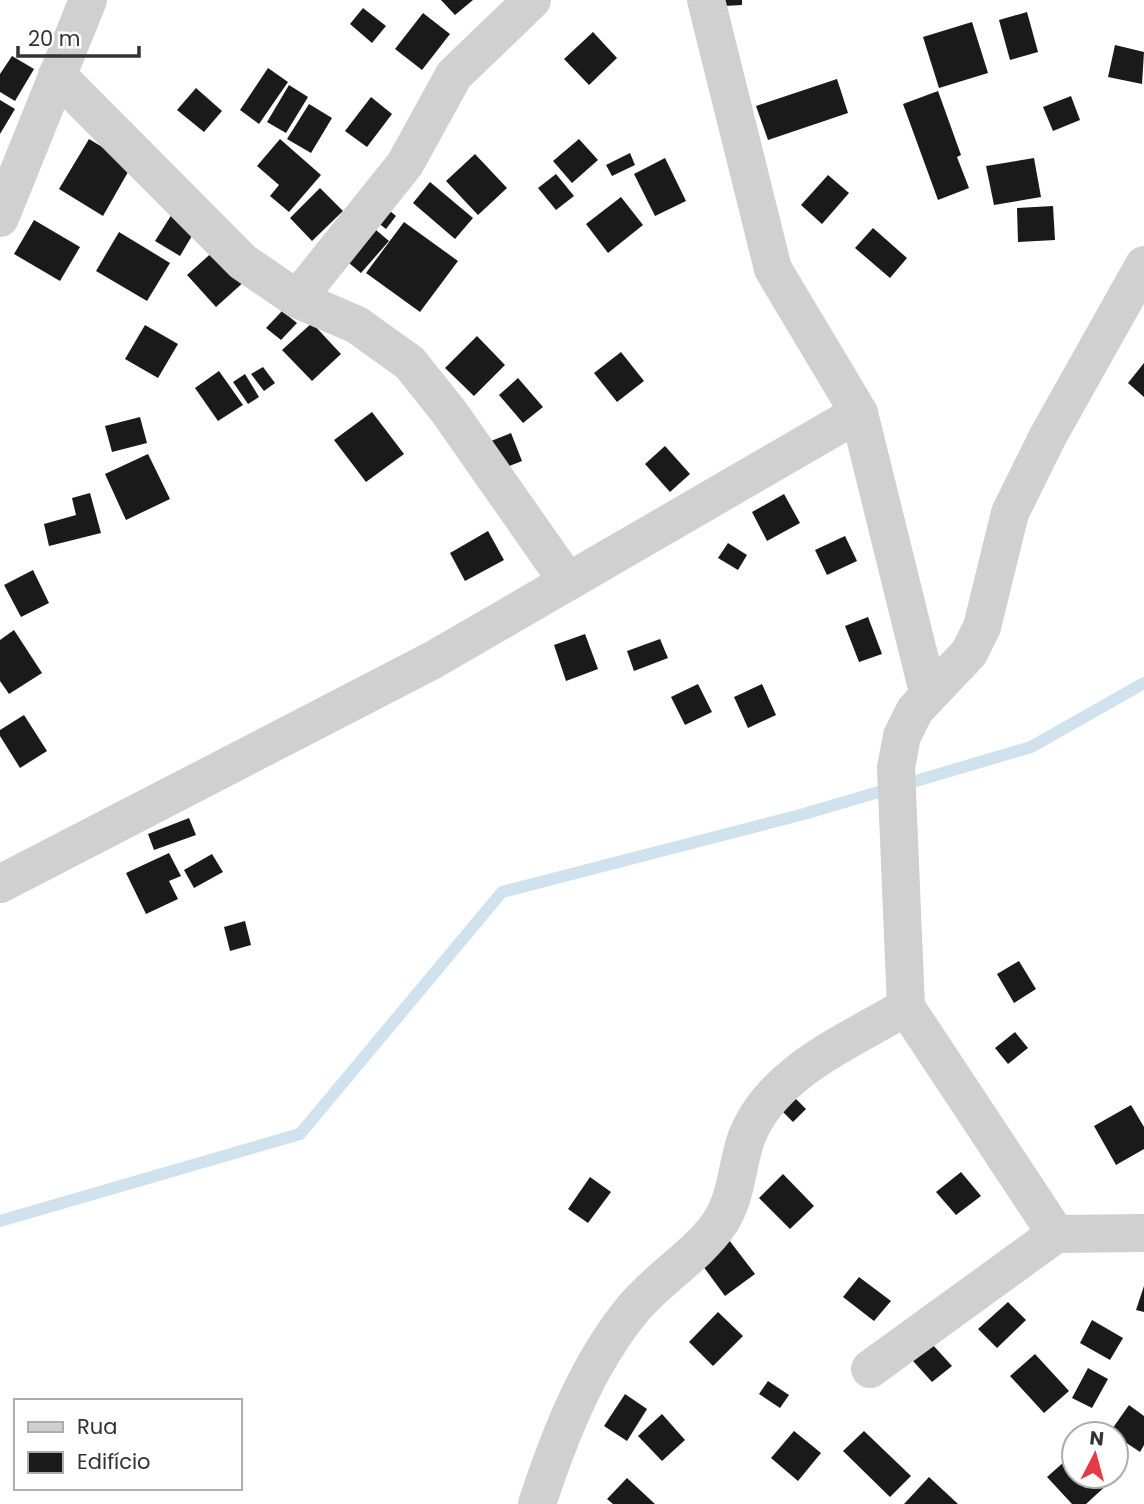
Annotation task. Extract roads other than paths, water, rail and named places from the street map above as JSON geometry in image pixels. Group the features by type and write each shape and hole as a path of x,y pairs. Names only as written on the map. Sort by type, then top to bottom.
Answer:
{"street":[{"path":"0,218 88,0"},
{"path":"297,299 405,164 454,75 532,0"},
{"path":"706,0 773,269 859,412 928,692"},
{"path":"57,75 243,262 297,299 357,325 410,363 449,412 568,582"},
{"path":"1056,1234 905,1007 896,768 902,736 928,692 969,653 982,627 1010,513 1048,436 1144,265"},
{"path":"0,884 433,660 859,412"},
{"path":"537,1504 585,1384 632,1310 718,1226 732,1201 746,1140 763,1104 785,1081 905,1007"},
{"path":"870,1369 1056,1234 1144,1233"}],"waterway":[{"path":"0,1221 300,1134 502,892 804,814 1031,747 1144,683"}]}
